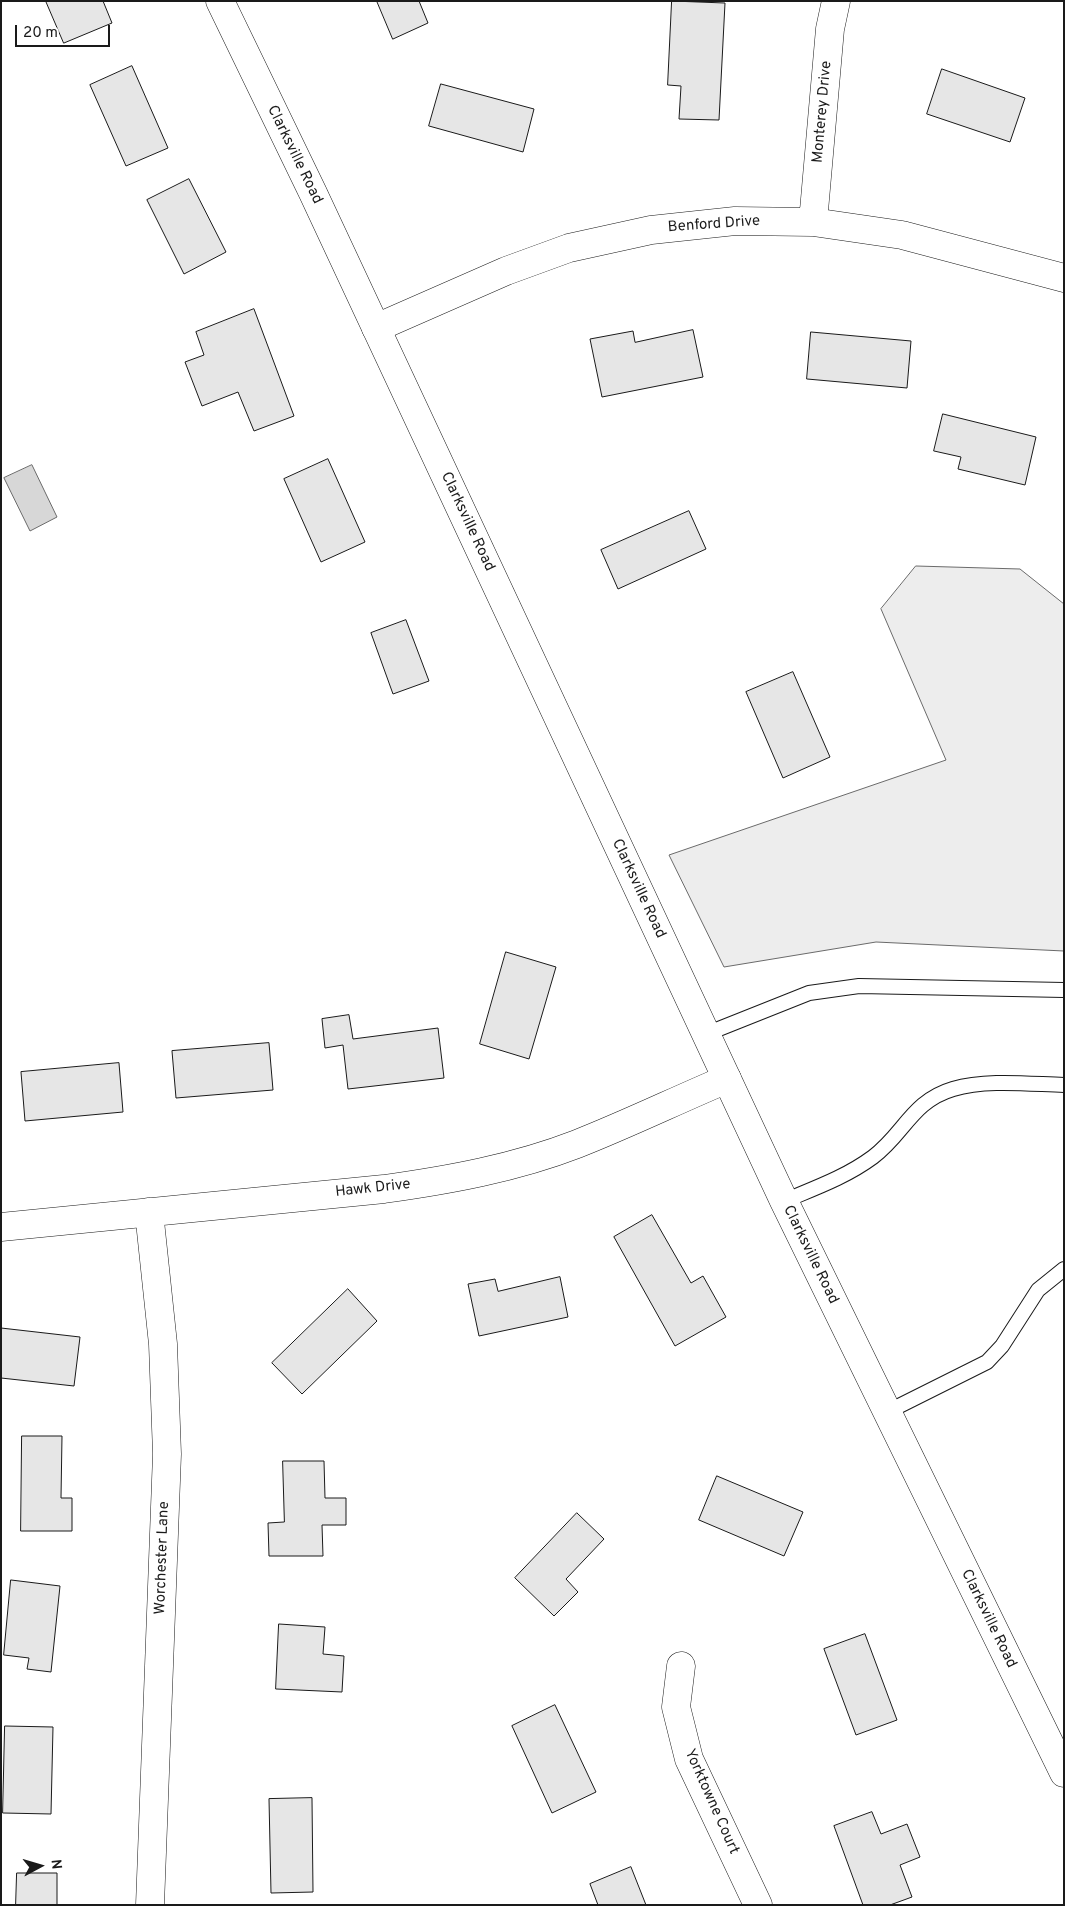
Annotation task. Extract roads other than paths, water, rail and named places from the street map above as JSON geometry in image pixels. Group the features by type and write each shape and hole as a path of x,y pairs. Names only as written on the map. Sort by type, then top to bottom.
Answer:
{"street":[{"name":"Clarksville Road","path":"220,1 376,328 784,1201 887,1412 1056,1739 1064,1773"},
{"name":"Monterey Drive","path":"813,222 830,29 836,1"},
{"name":"Benford Drive","path":"376,328 506,270 569,248 651,230 735,221 813,222 902,235 1064,278"},
{"name":"Hawk Drive","path":"1,1226 425,1184 501,1168 575,1144 727,1079"},
{"name":"Worchester Lane","path":"149,1212 163,1344 167,1454 150,1905"},
{"name":"Yorktowne Court","path":"681,1666 676,1706 689,1759 758,1905"}],"lane":[{"path":"706,1034 809,993 858,986 1064,990"},
{"path":"784,1201 839,1178 875,1156 895,1136 910,1116 928,1100 953,1089 980,1084 1064,1085"},
{"path":"887,1412 987,1362 1002,1346 1038,1290 1064,1269"}]}
